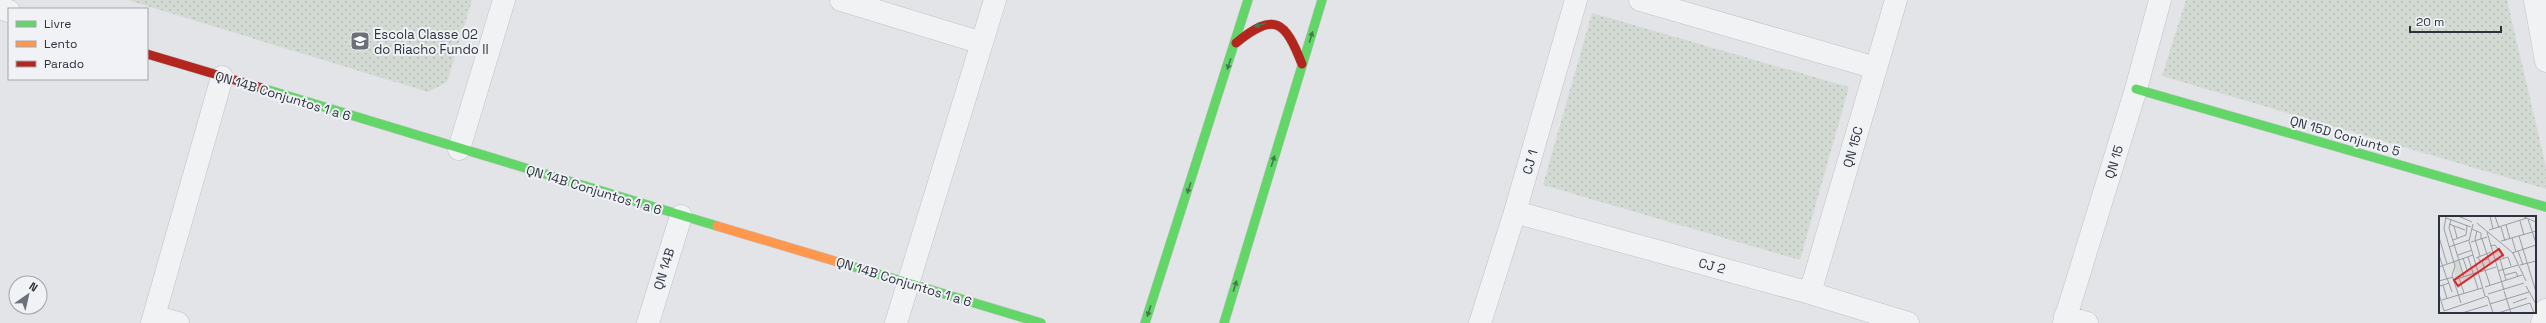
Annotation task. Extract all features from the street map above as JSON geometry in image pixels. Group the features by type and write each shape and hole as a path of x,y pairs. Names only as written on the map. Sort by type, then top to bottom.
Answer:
{"street":[{"path":"459,149 504,0"},
{"path":"841,0 982,43"},
{"path":"896,323 995,0"},
{"path":"1145,323 1236,43 1248,0"},
{"path":"1224,323 1322,0"},
{"name":"CJ 1","path":"1480,323 1515,212 1576,0"},
{"path":"1640,0 1876,68"},
{"name":"QN 15C","path":"1810,293 1896,0"},
{"name":"QN 15","path":"2064,320 2136,89 2160,0"},
{"path":"2535,0 2546,61"},
{"path":"1236,43 1252,27 1264,23 1276,23 1285,29 1292,38 1302,64"},
{"name":"QN 14B Conjuntos 1 a 6","path":"148,54 222,78 1041,323"},
{"path":"178,323 153,319 222,78"},
{"name":"QN 15D Conjunto 5","path":"2136,89 2546,207"},
{"name":"CJ 2","path":"1515,212 1810,293 1908,323"},
{"name":"QN 14B","path":"648,323 681,216"},
{"path":"2542,323 2546,310"},
{"path":"2064,320 2087,323"}],"shaded area":[{"name":"Escola Classe 02 do Riacho Fundo II","path":"128,0 472,0 447,82 428,92"},
{"path":"2186,0 2507,0 2546,167 2546,189 2162,76"},
{"path":"1592,13 1849,87 1800,260 1543,185"}],"traffic: fast":[{"path":"1145,323 1248,0"},
{"path":"1224,323 1322,0"},
{"path":"265,89 717,226"},
{"path":"2136,89 2546,207"},
{"path":"848,265 1041,323"}],"traffic: slow":[{"path":"717,226 848,265"}],"traffic: jam":[{"path":"1236,43 1260,27 1270,24 1277,25 1284,30 1290,38 1302,64"},
{"path":"148,54 265,89"}],"place":[{"name":"Escola Classe 02 do Riacho Fundo II","path":"360,41"}]}
